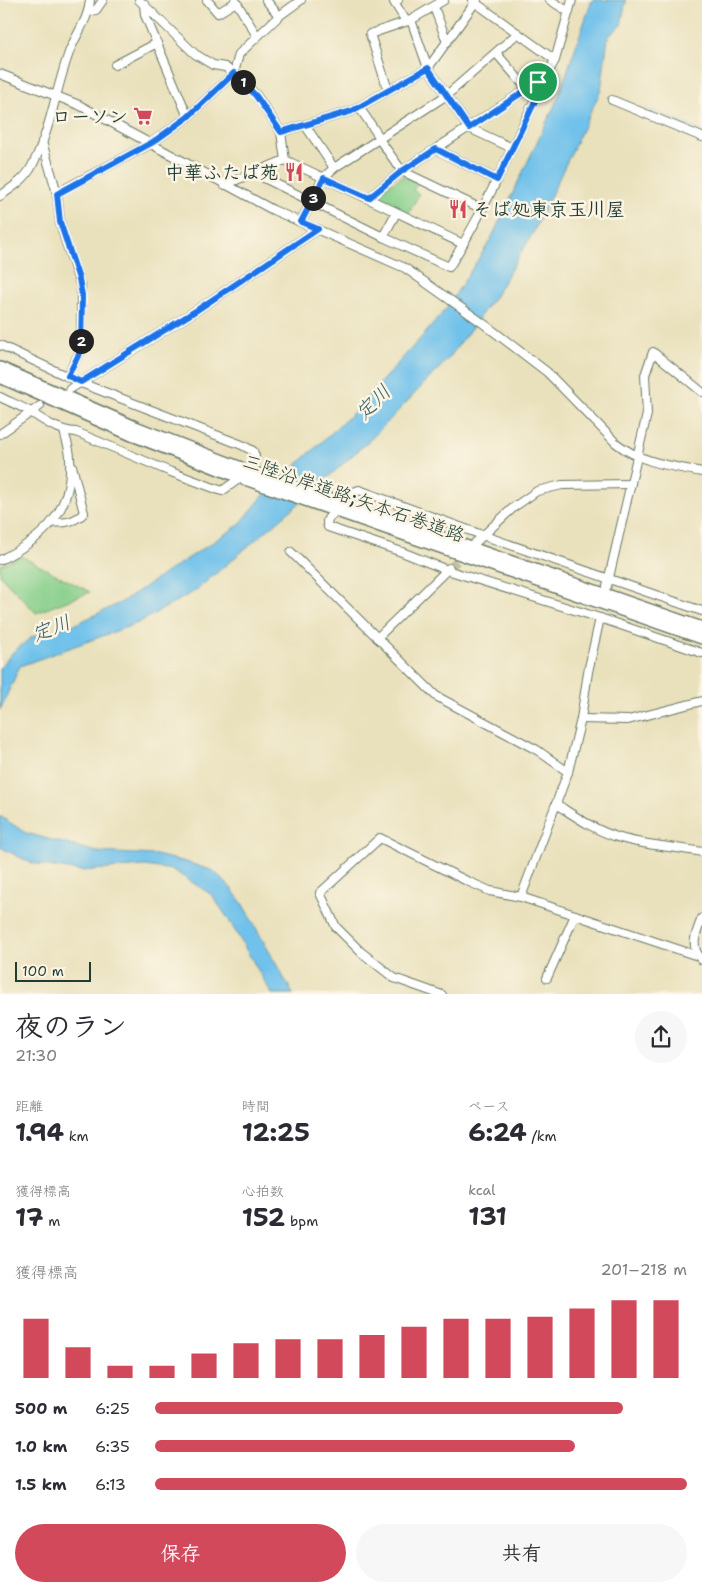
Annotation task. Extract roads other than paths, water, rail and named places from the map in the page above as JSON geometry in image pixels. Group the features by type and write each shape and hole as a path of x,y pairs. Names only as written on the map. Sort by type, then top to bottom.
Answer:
{"highway":[{"name":"三陸沿岸道路;矢本石巻道路","path":"0,368 244,474"},
{"name":"三陸沿岸道路;矢本石巻道路","path":"0,377 123,431 702,638"},
{"name":"三陸沿岸道路;矢本石巻道路","path":"338,507 702,628"}],"street":[{"path":"0,196 24,178 33,165 42,142 70,50 88,12 90,0"},
{"path":"88,12 96,10 103,0"},
{"path":"207,0 218,13 235,1 257,36"},
{"path":"266,0 279,16"},
{"path":"57,194 150,144 188,117 234,73 239,54 279,16 301,0"},
{"path":"398,0 394,2 408,21 428,68 469,128 512,148"},
{"path":"388,90 370,34 408,21 444,0"},
{"path":"550,0 569,12"},
{"path":"369,198 402,171 547,75 554,60 572,0"},
{"path":"281,132 352,111 428,68 474,1 554,60"},
{"path":"141,2 188,117"},
{"path":"141,2 202,60 213,65 225,67 234,73 256,96 281,132 285,160"},
{"path":"434,7 447,42"},
{"path":"301,222 324,178 334,168 447,95 518,33"},
{"path":"115,65 157,43"},
{"path":"496,53 527,89"},
{"path":"0,74 79,106 272,210 405,268 448,297 547,372 616,443 637,456 702,472"},
{"path":"258,170 262,177 311,202 449,267 497,180 540,91 538,82"},
{"path":"612,100 702,137"},
{"path":"359,107 402,171 482,209"},
{"path":"305,125 334,168"},
{"path":"42,142 57,194 60,222 79,279 82,295 81,350 68,376"},
{"path":"436,149 497,180"},
{"path":"224,185 285,160 463,244"},
{"path":"383,237 396,213"},
{"path":"70,389 197,310 318,229"},
{"path":"0,346 81,382 242,445 253,451 255,456 244,474 222,491 76,432 64,431 36,418 30,412 0,397"},
{"path":"608,582 647,414 645,375 653,352 702,392"},
{"path":"0,434 40,406"},
{"path":"52,522 59,524 78,519 84,513 64,431"},
{"path":"0,560 40,536 59,513 68,489 70,458"},
{"path":"475,543 514,507 537,490 562,486 630,484"},
{"path":"702,611 608,582 359,490 354,492 338,507 327,521 328,527 702,653"},
{"path":"291,552 436,696 537,750 568,772"},
{"path":"377,638 449,568"},
{"path":"520,897 568,772 581,719 588,672 600,618"},
{"path":"581,719 628,720 702,701"},
{"path":"556,804 588,824 614,836 635,842 702,852"},
{"path":"442,994 394,978 361,952 336,927 320,893 380,838 490,891 520,897 700,958"},
{"path":"547,978 575,915"},
{"path":"700,958 695,950 695,936 702,918"}],"water":[{"name":"定川","path":"592,0 626,0 621,25 608,37 601,90 533,233 495,296 449,358 372,438 296,506 195,591 138,623 20,666 0,710 0,668 13,652 32,637 78,623 120,603 239,525 264,495 351,415 446,309 490,241 558,98"},
{"path":"0,816 26,833 97,852 156,855 214,871 230,887 242,903 293,994 272,994 212,895 173,870 145,866 80,871 31,863 0,847"}],"waterway":[{"path":"646,108 702,131"}],"tunnel":[{"path":"451,567 465,553"}],"place":[{"name":"ローソン","path":"143,116"},
{"name":"中華ふたば苑","path":"294,172"},
{"name":"そば処東京玉川屋","path":"458,209"}]}
